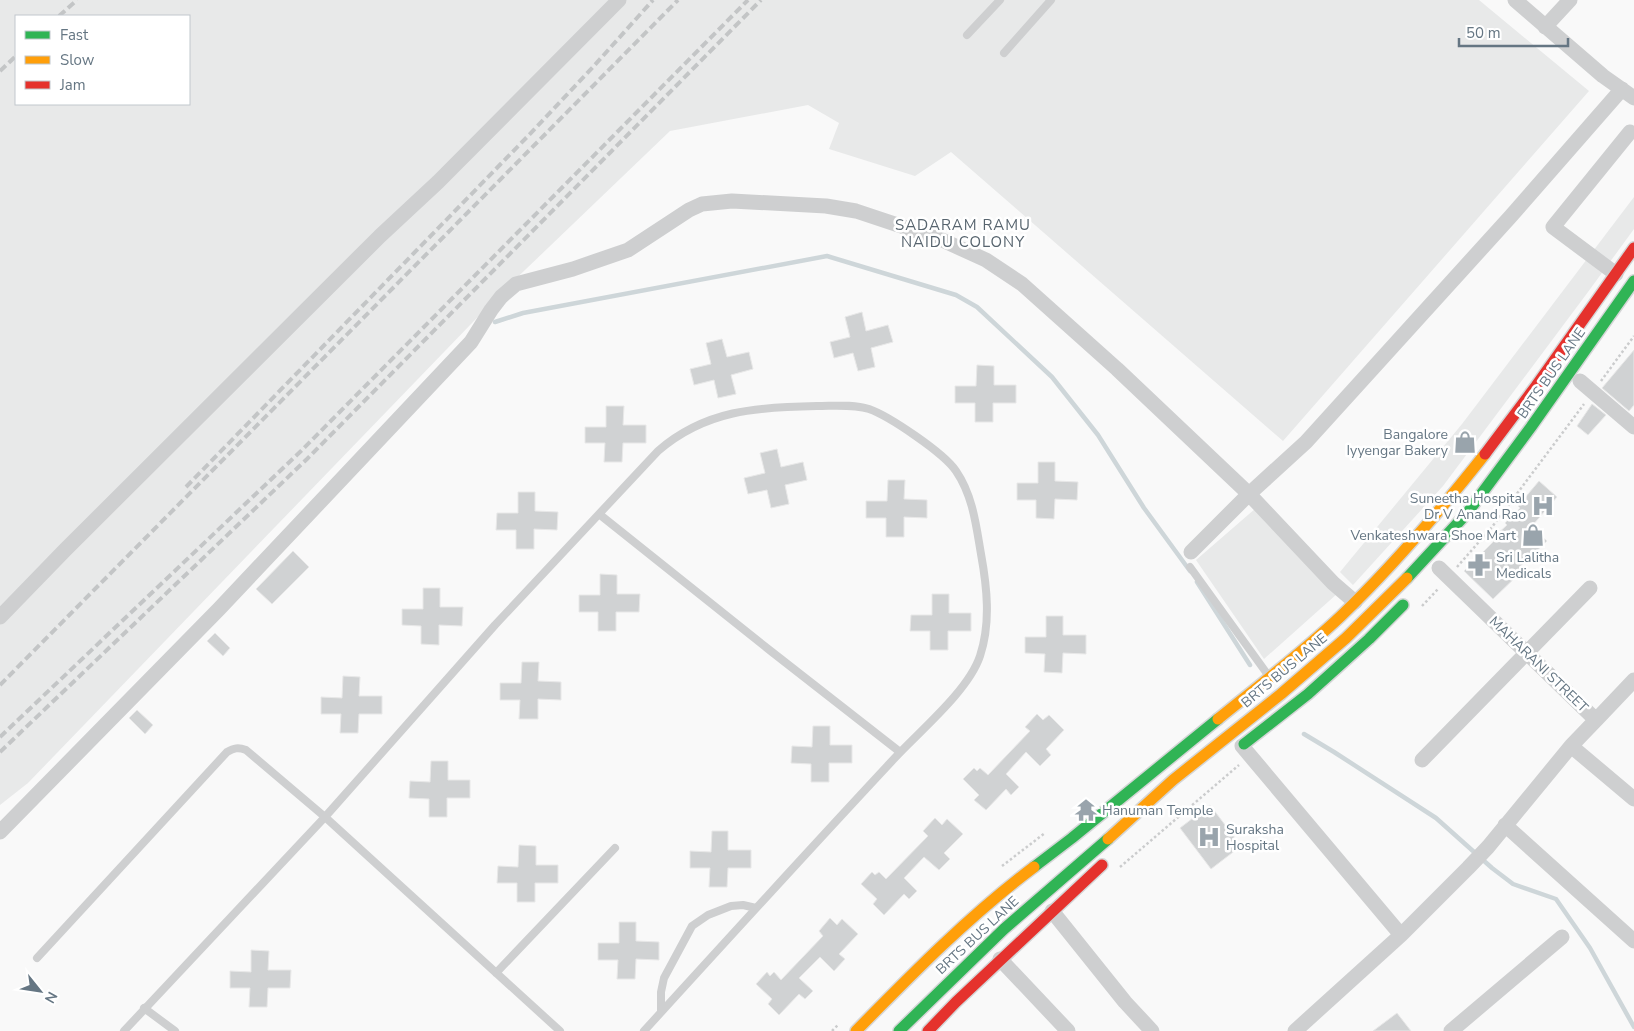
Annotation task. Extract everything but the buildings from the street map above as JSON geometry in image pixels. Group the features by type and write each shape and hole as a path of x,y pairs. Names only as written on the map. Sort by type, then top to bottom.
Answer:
{"main road":[{"path":"856,1031 981,909 1270,677 1355,602 1426,526 1462,484 1514,416 1634,248"},
{"name":"BRTS BUS LANE","path":"899,1031 1004,929 1173,780 1281,694 1346,638 1420,566 1468,512 1531,427 1634,281"},
{"path":"1514,416 1531,427"},
{"path":"1238,749 1308,694 1369,639 1411,597"},
{"path":"928,1031 1000,959 1108,859"}],"street":[{"path":"0,617 380,236 438,182 619,0"},
{"path":"1190,559 1249,494 1312,434 1512,216 1628,94 1603,76 1515,0"},
{"path":"1545,27 1570,0"},
{"path":"1616,274 1553,227 1630,132"},
{"path":"0,832 219,609 471,342 496,304 516,284 573,269 628,250 689,210 702,204 741,202 826,206 856,211 940,239 986,260 1022,284 1117,369 1249,494 1333,583 1355,602"},
{"path":"1580,381 1633,423"},
{"name":"MAHARANI STREET","path":"1295,1031 1401,935 1468,868 1488,847 1571,746 1596,720 1439,569"},
{"path":"1422,760 1590,588"},
{"path":"1596,720 1634,680"},
{"path":"1571,746 1634,800"},
{"path":"1238,749 1401,935"},
{"path":"1505,825 1634,941"},
{"path":"1052,911 1125,1002 1152,1031"},
{"path":"1451,1031 1562,937"},
{"path":"1000,959 1068,1031"}],"lane":[{"path":"968,35 1000,0"},
{"path":"1004,53 1051,0"},
{"path":"124,1031 325,817 495,625 658,451 673,438 691,427 714,418 757,408 846,406 867,408 883,415 944,456 956,471 973,506 987,587 986,631 980,655 974,671 963,686 644,1031"},
{"path":"599,514 900,752"},
{"path":"1190,559 1270,677"},
{"path":"38,958 227,752 240,747 325,817 560,1031"},
{"path":"496,973 615,848"},
{"path":"661,1012 664,978 692,926 708,915 731,906 743,905 756,908"},
{"path":"144,1008 175,1031"}],"shaded area":[{"path":"0,0 1479,0 1589,91 1283,441 951,152 915,176 829,149 839,123 808,105 670,131 500,294 28,783 0,805"},
{"path":"1634,197 1634,229 1443,486 1353,585 1340,572 1462,424"},
{"path":"1256,508 1338,593 1264,659 1196,560"}],"waterway":[{"path":"495,322 523,313 827,256 956,295 977,307 1052,377 1098,435 1144,508 1190,571"},
{"path":"1197,582 1250,665"},
{"path":"1304,734 1436,818 1492,868 1513,884 1556,899 1590,948 1634,1027"}],"railway":[{"path":"60,15 77,0"},
{"path":"186,487 528,136 653,0"},
{"path":"0,685 678,0"},
{"path":"0,737 301,451 748,0"},
{"path":"0,752 307,459 761,0"},
{"path":"0,71 15,57"}],"traffic: fast":[{"path":"1407,578 1468,512 1531,427 1634,281"},
{"path":"1244,744 1308,694 1369,639 1403,605"},
{"path":"1034,867 1218,719"},
{"path":"899,1031 1004,929 1108,839"}],"traffic: slow":[{"path":"1218,719 1281,669 1341,616 1416,538 1485,454"},
{"path":"1108,839 1173,780 1281,694 1346,638 1407,578"},
{"path":"856,1031 964,925 1034,867"}],"traffic: jam":[{"path":"1485,454 1634,248"},
{"path":"928,1031 956,1002 1102,865"}],"place":[{"name":"Bangalore Iyyengar Bakery","path":"1465,442"},
{"name":"Suneetha Hospital Dr V Anand Rao","path":"1543,506"},
{"name":"Venkateshwara Shoe Mart","path":"1533,535"},
{"name":"Sri Lalitha Medicals","path":"1479,565"},
{"name":"Hanuman Temple","path":"1086,810"},
{"name":"Suraksha Hospital","path":"1209,837"}],"district":[{"name":"SADARAM RAMU NAIDU COLONY","path":"963,234"}]}
